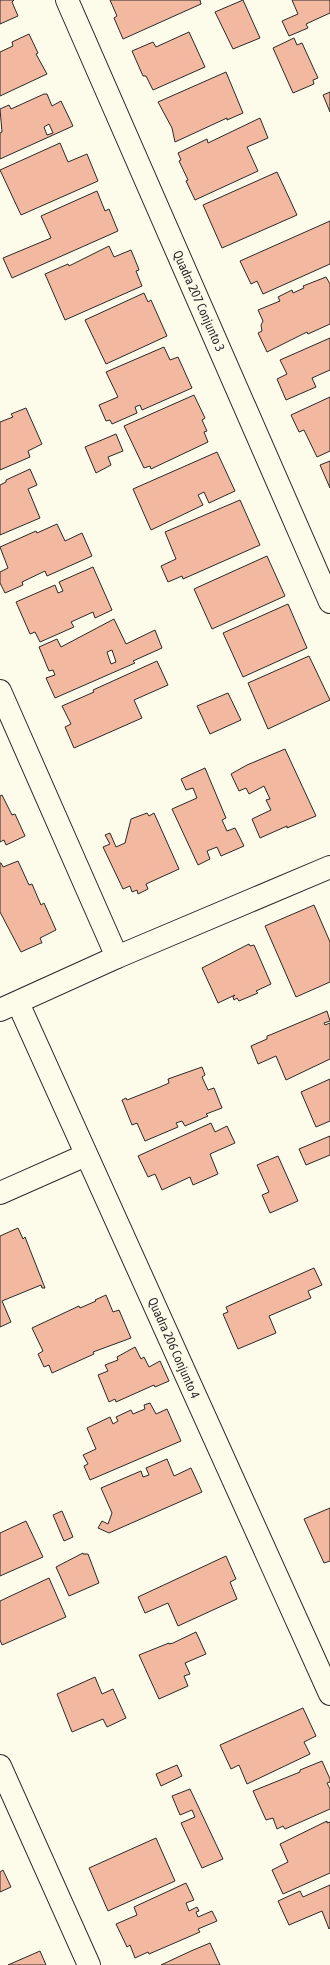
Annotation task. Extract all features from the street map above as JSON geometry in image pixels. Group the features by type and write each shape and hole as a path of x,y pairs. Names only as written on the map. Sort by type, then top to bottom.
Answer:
{"street":[{"name":"Quadra 207 Conjunto 3","path":"67,0 330,602"},
{"path":"0,691 117,957"},
{"path":"9,1006 117,957 330,867"},
{"name":"Quadra 206 Conjunto 4","path":"9,1006 86,1155 330,1694"},
{"path":"0,1193 86,1155"},
{"path":"0,1766 89,1965"}],"building":[{"path":"0,0 14,0 12,2 18,16 0,24"},
{"path":"110,0 200,0 201,4 123,39 114,18 117,16"},
{"path":"243,0 260,38 233,49 215,12"},
{"path":"292,0 330,0 330,13 306,24 308,28 289,36 282,21 298,14"},
{"path":"189,32 205,67 153,90 146,76 143,76 132,51 153,42 156,47"},
{"path":"29,34 38,53 36,54 47,74 0,96 0,52 13,46 12,42"},
{"path":"294,38 297,45 302,43 318,78 313,80 314,84 293,93 273,48"},
{"path":"226,72 243,113 227,120 227,118 175,142 172,128 158,102"},
{"path":"330,92 330,112 323,95"},
{"path":"47,94 52,106 61,101 73,126 0,159 0,133 2,132 0,109 9,105 11,109","holes":["49,124 53,133 47,135 44,127"]},
{"path":"260,118 268,138 247,147 258,171 195,200 186,181 188,180 179,161 181,160 178,153 207,139 208,143"},
{"path":"60,143 68,162 87,154 98,181 21,215 0,170"},
{"path":"277,172 297,215 222,248 203,205"},
{"path":"97,191 105,211 109,209 118,231 12,278 3,258 51,238 41,216"},
{"path":"330,221 330,264 263,294 257,281 251,284 240,261"},
{"path":"109,246 114,257 131,250 139,270 136,271 142,286 65,320 45,274 68,264 69,266"},
{"path":"326,277 330,284 330,324 308,334 307,332 267,352 258,333 262,331 261,325 263,321 258,310 280,301 278,297 292,290 293,293 304,288 303,286"},
{"path":"144,293 148,302 151,300 167,336 106,364 85,320"},
{"path":"330,338 330,370 312,378 316,387 286,400 277,379 287,374 280,360"},
{"path":"164,347 170,360 178,357 192,388 142,410 140,405 135,407 137,413 112,424 110,420 106,421 99,405 118,397 106,372"},
{"path":"194,395 205,418 202,420 207,431 204,432 208,442 151,469 150,466 144,468 124,426"},
{"path":"330,397 330,451 317,457 304,430 299,432 291,415"},
{"path":"26,408 42,444 28,451 30,457 0,470 0,422 13,417 11,414"},
{"path":"116,434 123,451 108,457 111,465 96,473 85,447"},
{"path":"217,452 235,491 209,503 204,492 198,495 203,505 151,530 133,489"},
{"path":"330,461 330,488 320,465"},
{"path":"30,469 37,485 28,489 40,518 0,535 0,485 6,482 6,480"},
{"path":"240,500 260,545 183,579 182,576 168,582 161,566 176,559 165,532"},
{"path":"57,524 65,541 82,533 92,556 47,576 45,571 22,582 23,585 5,593 0,583 0,572 8,568 0,547 36,531 37,533"},
{"path":"267,556 285,596 212,629 194,589"},
{"path":"93,567 112,610 95,618 93,612 71,622 74,627 40,642 35,632 30,634 16,602 55,585 58,593 63,591 59,582"},
{"path":"288,604 307,648 243,677 223,633"},
{"path":"114,619 126,644 155,630 162,648 133,661 135,663 55,698 46,678 55,675 53,670 49,671 39,647 57,639 61,647","holes":["112,650 116,662 111,664 107,652"]},
{"path":"309,656 330,700 268,729 248,683"},
{"path":"157,661 168,685 134,700 142,718 74,748 65,727 71,724 62,706"},
{"path":"228,693 241,720 210,734 197,706"},
{"path":"285,749 316,816 287,828 287,826 260,838 252,819 271,810 266,800 270,799 264,786 249,794 246,788 239,791 231,774 247,765"},
{"path":"205,768 226,818 222,820 227,831 235,828 244,846 221,856 217,847 207,851 210,859 198,865 172,809 197,798 193,788 186,790 181,779"},
{"path":"2,795 12,815 15,814 25,836 6,845 4,840 0,842 0,796"},
{"path":"147,813 149,816 154,813 179,869 146,884 148,889 138,894 137,890 132,892 130,886 123,889 103,847 110,844 105,835 110,833 116,847 125,843 131,819"},
{"path":"18,861 29,885 32,884 41,905 44,903 56,930 40,938 42,943 21,952 0,912 0,863 3,867"},
{"path":"314,905 330,942 330,982 296,997 265,926"},
{"path":"249,944 250,946 254,945 271,984 256,991 258,993 239,1001 237,998 234,1000 233,997 235,995 218,1003 202,968"},
{"path":"327,1011 330,1021 324,1023 325,1025 330,1023 330,1059 286,1080 276,1056 258,1064 251,1046 267,1039 267,1036"},
{"path":"202,1067 205,1075 202,1077 208,1090 214,1088 222,1108 206,1114 208,1116 185,1126 182,1121 176,1123 178,1127 145,1141 137,1123 132,1125 122,1100 126,1098 127,1100 160,1087 169,1083 168,1079"},
{"path":"330,1079 330,1121 316,1127 301,1092"},
{"path":"211,1123 215,1132 227,1126 235,1143 210,1154 218,1174 193,1185 190,1177 162,1190 155,1174 148,1177 138,1156"},
{"path":"330,1136 330,1155 306,1165 299,1149"},
{"path":"278,1156 298,1201 270,1213 262,1195 269,1192 257,1165"},
{"path":"18,1228 23,1239 25,1237 45,1288 42,1288 41,1285 2,1301 11,1322 0,1327 0,1236"},
{"path":"314,1268 322,1285 308,1291 311,1298 269,1316 276,1333 238,1349 223,1314 228,1312 226,1307"},
{"path":"106,1295 113,1312 119,1310 131,1338 93,1352 94,1354 52,1373 49,1365 44,1367 38,1354 43,1351 32,1328 79,1306 80,1308 96,1301 95,1300"},
{"path":"135,1347 141,1359 144,1357 149,1367 160,1361 169,1381 155,1387 154,1385 116,1402 115,1399 109,1402 98,1375 108,1371 105,1365 118,1360 117,1357"},
{"path":"150,1403 156,1414 167,1409 181,1441 90,1480 84,1466 88,1464 83,1455 96,1449 87,1428 110,1417 113,1424 118,1421 116,1417 131,1410 133,1414 145,1409 144,1405"},
{"path":"167,1459 174,1476 191,1468 202,1492 109,1533 98,1528 102,1521 108,1524 112,1513 101,1488 141,1471 143,1477 149,1475 146,1468"},
{"path":"330,1508 330,1561 324,1563 304,1519"},
{"path":"62,1511 73,1537 64,1541 53,1515"},
{"path":"26,1521 43,1557 0,1576 0,1533"},
{"path":"83,1553 88,1554 99,1583 69,1596 56,1567"},
{"path":"226,1556 236,1579 230,1582 237,1599 178,1626 168,1603 145,1613 138,1597"},
{"path":"49,1578 66,1617 2,1645 0,1640 0,1601"},
{"path":"196,1632 206,1654 185,1663 190,1674 184,1676 188,1686 159,1699 139,1655 169,1643 173,1643"},
{"path":"95,1677 102,1694 113,1689 126,1718 107,1727 103,1719 72,1732 57,1694"},
{"path":"303,1708 316,1736 304,1742 310,1754 247,1784 239,1765 231,1769 220,1745"},
{"path":"322,1761 330,1779 330,1782 327,1783 330,1789 330,1809 285,1829 283,1826 277,1829 273,1818 266,1820 253,1791 300,1772 300,1770"},
{"path":"177,1765 182,1776 161,1786 156,1774"},
{"path":"190,1789 223,1859 202,1868 181,1823 195,1817 192,1810 180,1815 172,1796"},
{"path":"327,1821 327,1823 330,1822 330,1873 283,1894 272,1870 288,1862 280,1844"},
{"path":"156,1838 175,1881 108,1911 89,1868"},
{"path":"3,1870 11,1887 0,1892 0,1872"},
{"path":"186,1883 194,1900 186,1903 189,1911 197,1907 199,1911 196,1912 198,1917 212,1911 217,1921 198,1929 200,1932 149,1954 148,1952 135,1958 130,1945 127,1947 116,1924 137,1915 134,1907"},
{"path":"330,1885 329,1929 322,1911 289,1925 278,1901 300,1891 303,1897"},
{"path":"210,1943 220,1965 161,1965 191,1951"},
{"path":"40,1951 46,1965 8,1965"}]}
